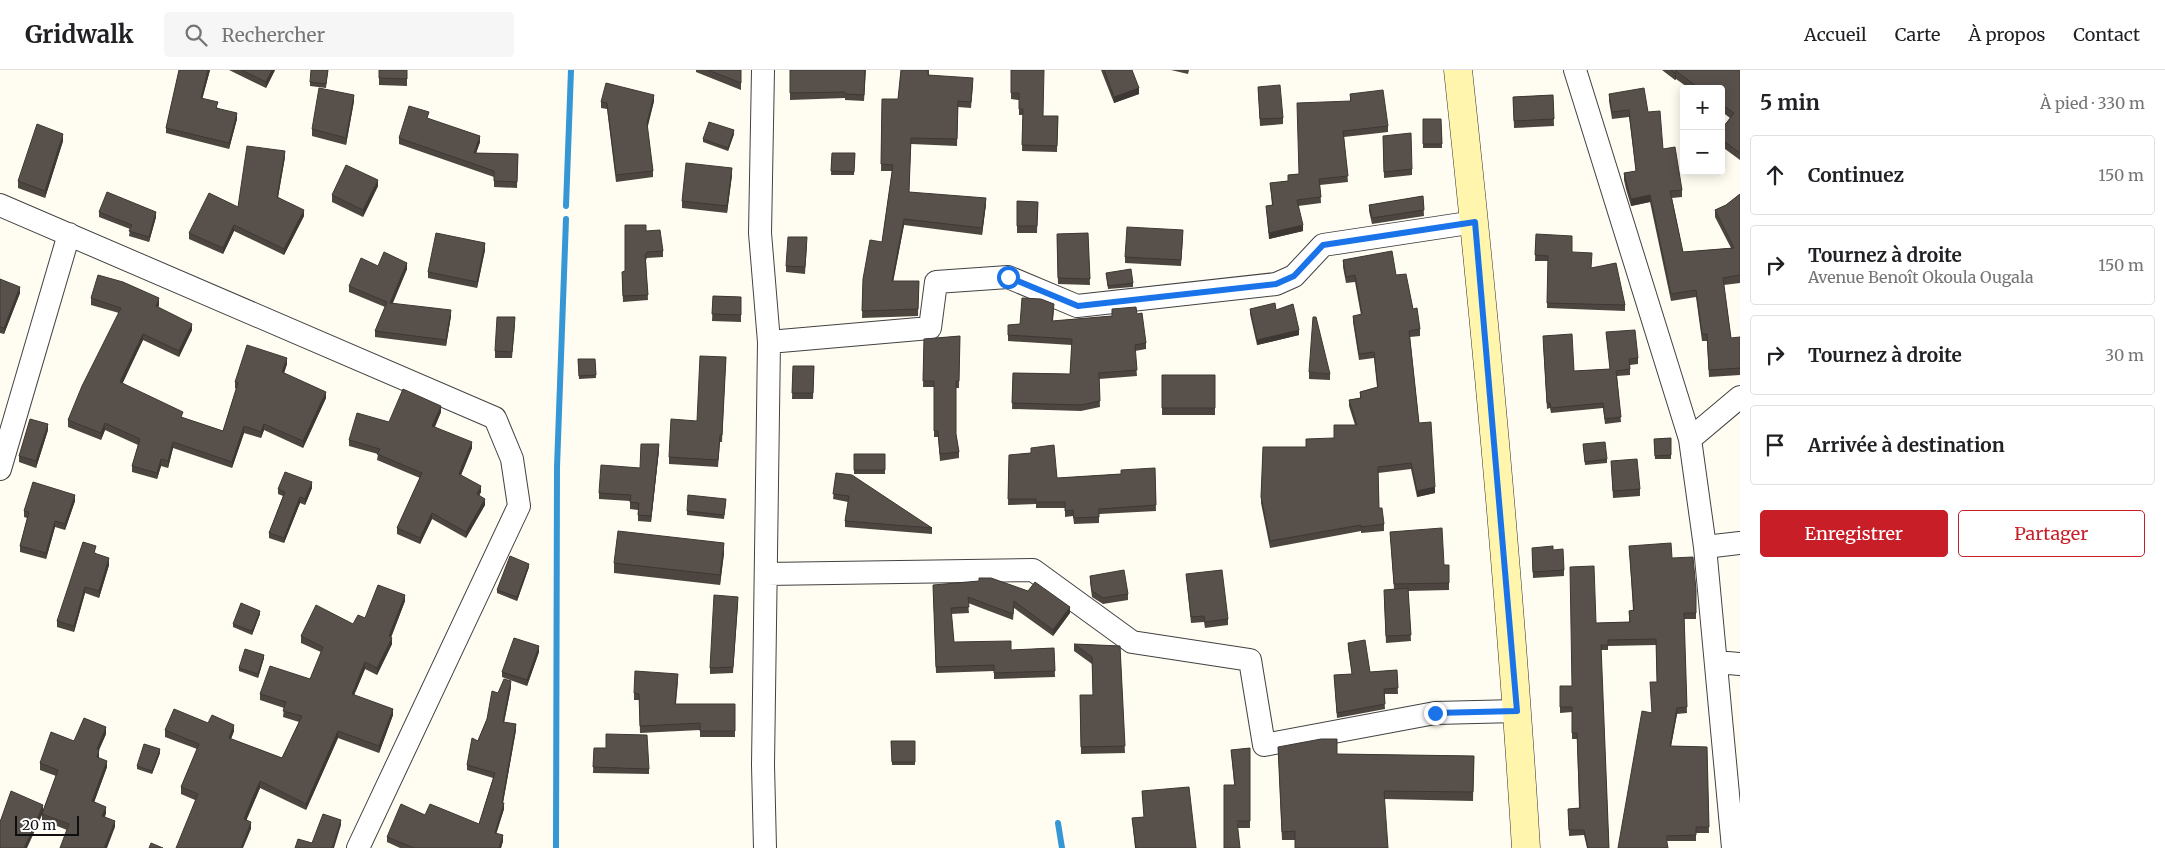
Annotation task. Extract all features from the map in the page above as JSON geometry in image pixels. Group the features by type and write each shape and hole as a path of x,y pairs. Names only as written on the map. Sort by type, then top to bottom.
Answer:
{"street":[{"path":"762,70 760,233 769,342 763,765 765,848"},
{"path":"1458,70 1475,222 1517,711 1526,848"},
{"path":"1575,70 1690,439 1706,548 1733,848"},
{"path":"0,205 495,418 512,459 519,506 358,848"},
{"path":"769,342 930,328 936,282 1008,277 1078,306 1191,294 1276,284 1294,276 1323,245 1475,222"},
{"path":"0,469 70,234"},
{"path":"1690,439 1740,398"},
{"path":"1706,548 1740,543"},
{"path":"766,574 1033,570 1132,642 1250,660 1264,745 1435,713 1517,711"},
{"path":"1716,662 1740,664"}],"building":[{"path":"179,70 208,70 201,98 218,102 216,108 237,113 229,143 166,128"},
{"path":"241,70 272,70 266,82"},
{"path":"311,70 328,70 326,84 310,82"},
{"path":"379,70 407,70 407,79 379,78"},
{"path":"708,70 741,70 741,83"},
{"path":"790,70 865,70 864,95 845,94 845,92 790,93"},
{"path":"901,70 928,70 928,75 973,78 971,102 958,101 957,139 911,138 909,192 986,198 982,228 904,219 892,281 919,281 918,309 862,311 863,279 870,240 882,242 893,165 881,164 882,99 898,99"},
{"path":"1011,70 1044,70 1043,116 1058,116 1057,146 1022,145 1023,109 1019,109 1019,93 1011,93"},
{"path":"1104,70 1132,70 1139,88 1114,97"},
{"path":"1671,70 1740,70 1740,153 1725,142 1725,125 1734,113 1725,107 1725,85 1695,85 1676,71 1675,73"},
{"path":"606,83 654,95 647,123 653,171 616,175 607,103 601,102"},
{"path":"1280,85 1283,118 1260,119 1258,87"},
{"path":"319,88 354,95 346,138 312,129"},
{"path":"1644,88 1648,112 1660,111 1663,149 1675,147 1682,190 1670,191 1683,252 1734,248 1715,210 1726,205 1740,194 1740,275 1723,278 1731,338 1740,337 1740,368 1709,370 1707,334 1702,334 1696,290 1671,294 1650,195 1631,199 1624,173 1636,171 1629,110 1612,112 1609,94"},
{"path":"1383,90 1388,126 1343,131 1348,176 1319,179 1321,197 1297,200 1303,225 1269,233 1266,206 1273,205 1270,183 1288,181 1288,175 1299,174 1297,103 1351,101 1350,94"},
{"path":"1553,95 1554,119 1514,121 1513,97"},
{"path":"409,106 429,112 427,118 480,136 474,153 518,154 517,182 494,181 494,171 399,138"},
{"path":"1423,119 1441,119 1442,144 1423,144"},
{"path":"709,122 734,130 728,148 703,139"},
{"path":"37,124 63,134 45,191 18,181"},
{"path":"1411,133 1412,169 1384,172 1383,136"},
{"path":"247,146 285,151 277,197 304,210 284,249 234,225 223,248 189,233 209,193 238,207"},
{"path":"832,153 855,153 854,172 831,171"},
{"path":"686,163 732,168 727,206 682,201"},
{"path":"346,165 378,180 363,210 332,195"},
{"path":"107,192 156,212 149,237 129,231 132,225 99,212"},
{"path":"1423,196 1424,210 1372,218 1369,205"},
{"path":"1017,201 1038,202 1037,226 1017,226"},
{"path":"625,225 646,225 646,231 660,230 663,251 647,252 645,255 648,295 623,296 622,272 625,271"},
{"path":"1127,227 1183,230 1181,260 1125,257"},
{"path":"436,233 485,243 477,282 428,272"},
{"path":"1088,233 1090,279 1058,278 1057,234"},
{"path":"1536,234 1572,236 1572,252 1592,253 1591,268 1616,263 1625,305 1547,303 1548,256 1535,255"},
{"path":"788,237 807,237 805,267 786,266"},
{"path":"1392,251 1396,275 1406,274 1413,309 1417,308 1420,329 1409,331 1419,423 1431,422 1435,487 1417,491 1411,463 1378,467 1379,508 1382,508 1384,524 1361,527 1361,525 1270,541 1261,497 1263,447 1306,447 1306,439 1334,438 1334,425 1357,425 1349,400 1361,398 1360,392 1378,387 1374,352 1359,354 1353,316 1362,314 1355,275 1346,277 1343,260"},
{"path":"384,252 407,263 390,303 451,310 446,340 375,331 387,302 349,286 361,258 378,266"},
{"path":"1131,269 1133,283 1108,286 1106,273"},
{"path":"98,275 123,282 159,298 156,306 192,324 179,351 143,334 120,382 183,412 181,417 223,431 238,383 235,382 247,345 287,358 282,372 326,392 303,441 264,424 261,432 244,426 232,462 173,442 168,461 161,459 157,473 132,466 140,439 105,423 101,433 68,420 82,386 121,308 91,298"},
{"path":"0,279 20,287 4,328 0,327"},
{"path":"713,296 741,297 741,315 712,314"},
{"path":"1022,298 1041,299 1054,304 1052,321 1112,316 1112,309 1136,307 1137,314 1142,313 1146,343 1135,345 1137,370 1099,373 1100,401 1081,405 1012,403 1013,373 1070,374 1072,339 1008,335 1008,325 1020,324"},
{"path":"1275,303 1276,310 1293,304 1299,330 1257,340 1250,309"},
{"path":"497,317 515,317 512,352 495,351"},
{"path":"1313,317 1316,317 1330,374 1309,372"},
{"path":"1635,330 1638,358 1629,359 1630,369 1616,371 1621,417 1605,419 1603,403 1551,408 1550,403 1547,403 1543,336 1572,334 1574,371 1610,369 1606,332"},
{"path":"960,336 959,381 956,381 956,434 959,452 940,454 938,431 934,431 934,381 923,381 924,339"},
{"path":"700,356 726,357 722,435 720,435 718,460 669,457 671,419 697,421"},
{"path":"578,359 595,359 596,375 579,376"},
{"path":"793,366 814,366 813,393 792,393"},
{"path":"1162,375 1215,375 1215,408 1162,408"},
{"path":"403,389 441,406 432,426 472,442 459,474 481,486 477,494 485,499 466,532 432,513 420,538 397,528 422,473 377,454 380,449 349,440 357,413 389,422"},
{"path":"30,419 48,424 36,461 19,456"},
{"path":"1671,438 1671,455 1655,456 1654,439"},
{"path":"1605,442 1607,459 1585,462 1583,444"},
{"path":"641,444 659,444 651,516 638,515 639,503 630,502 631,495 599,493 601,465 640,468"},
{"path":"1054,445 1057,478 1121,474 1121,470 1155,468 1156,505 1099,509 1099,517 1074,518 1073,510 1065,511 1065,502 1036,502 1036,499 1008,499 1009,455 1031,453 1031,448"},
{"path":"854,454 885,454 885,470 854,470"},
{"path":"1637,459 1640,489 1613,491 1611,461"},
{"path":"285,472 312,482 305,499 300,497 284,538 269,533 285,492 278,489"},
{"path":"836,473 852,475 932,528 845,521 849,496 833,494"},
{"path":"33,482 75,495 65,524 55,521 46,553 20,546 29,512 24,511"},
{"path":"688,495 726,499 724,515 687,511"},
{"path":"1442,528 1444,565 1449,565 1449,583 1394,584 1390,532"},
{"path":"618,531 724,543 720,575 614,563"},
{"path":"83,542 96,546 94,553 109,558 99,591 85,587 74,626 57,621"},
{"path":"1671,543 1672,558 1693,557 1696,613 1684,613 1687,707 1677,708 1670,746 1707,747 1709,827 1696,827 1696,835 1666,836 1668,848 1618,848 1642,711 1652,713 1650,682 1657,682 1656,639 1608,640 1608,645 1601,645 1609,848 1588,848 1584,830 1569,830 1568,809 1580,808 1577,733 1572,733 1572,707 1560,707 1560,686 1572,686 1570,567 1594,566 1596,623 1630,622 1629,611 1634,610 1629,546"},
{"path":"1553,546 1553,550 1563,549 1564,570 1533,572 1532,548"},
{"path":"510,556 529,564 517,597 497,590"},
{"path":"1124,570 1128,594 1103,598 1092,591 1090,576"},
{"path":"1222,570 1228,619 1205,622 1204,616 1191,617 1186,574"},
{"path":"979,578 991,578 1028,591 1035,582 1070,607 1053,630 1014,601 1013,614 968,597 969,607 951,608 954,642 1011,641 1011,650 1054,648 1055,671 994,673 994,665 936,667 933,585 979,581"},
{"path":"378,585 405,595 389,636 392,638 377,668 365,662 352,694 393,709 379,746 338,731 306,804 260,781 244,819 251,822 241,848 176,848 198,794 181,787 199,744 165,730 174,709 208,723 212,715 234,725 229,738 282,758 302,716 283,711 286,702 260,694 270,666 310,679 323,647 301,636 316,605 353,624 358,615 365,618"},
{"path":"1408,588 1411,635 1386,636 1384,590"},
{"path":"714,595 738,597 733,667 710,668"},
{"path":"241,603 260,611 252,631 233,624"},
{"path":"514,638 539,646 527,680 502,672"},
{"path":"1365,640 1370,672 1397,670 1398,688 1384,689 1385,704 1337,713 1334,675 1352,674 1348,643"},
{"path":"1074,644 1120,646 1125,746 1081,747 1080,695 1093,695 1092,657"},
{"path":"245,649 264,655 258,674 239,668"},
{"path":"635,671 678,674 675,704 735,704 735,731 700,731 700,723 640,726 639,694 634,693"},
{"path":"504,679 511,681 503,722 516,724 502,803 504,803 495,833 503,835 499,848 414,848 387,837 401,804 425,815 430,804 479,824 495,773 467,765 472,738 478,741 487,719 492,691 498,693"},
{"path":"84,718 106,727 97,749 99,750 97,757 107,761 92,801 106,807 102,816 115,821 104,848 60,848 69,824 42,814 58,770 40,763 51,732 74,741"},
{"path":"606,734 647,735 649,769 593,767 594,748 606,748"},
{"path":"1321,739 1337,739 1337,754 1474,756 1473,792 1384,791 1388,848 1295,848 1295,831 1282,832 1278,747"},
{"path":"891,741 915,741 915,762 892,762"},
{"path":"144,744 160,749 152,771 137,766"},
{"path":"1250,748 1250,821 1237,821 1240,848 1224,848 1224,785 1235,785 1231,750"},
{"path":"1189,787 1196,848 1136,848 1132,818 1144,817 1142,791"},
{"path":"11,791 43,805 24,848 0,848 0,822"},
{"path":"323,814 341,820 332,848 295,848 298,839 312,843"},
{"path":"151,843 163,848 149,848"}],"waterway":[{"path":"566,206 571,70"},
{"path":"556,848 557,467 566,219"},
{"path":"1058,823 1062,848"}],"route":[{"path":"1008,277 1078,306 1276,284 1294,276 1323,245 1475,222 1517,711 1435,713"}]}
